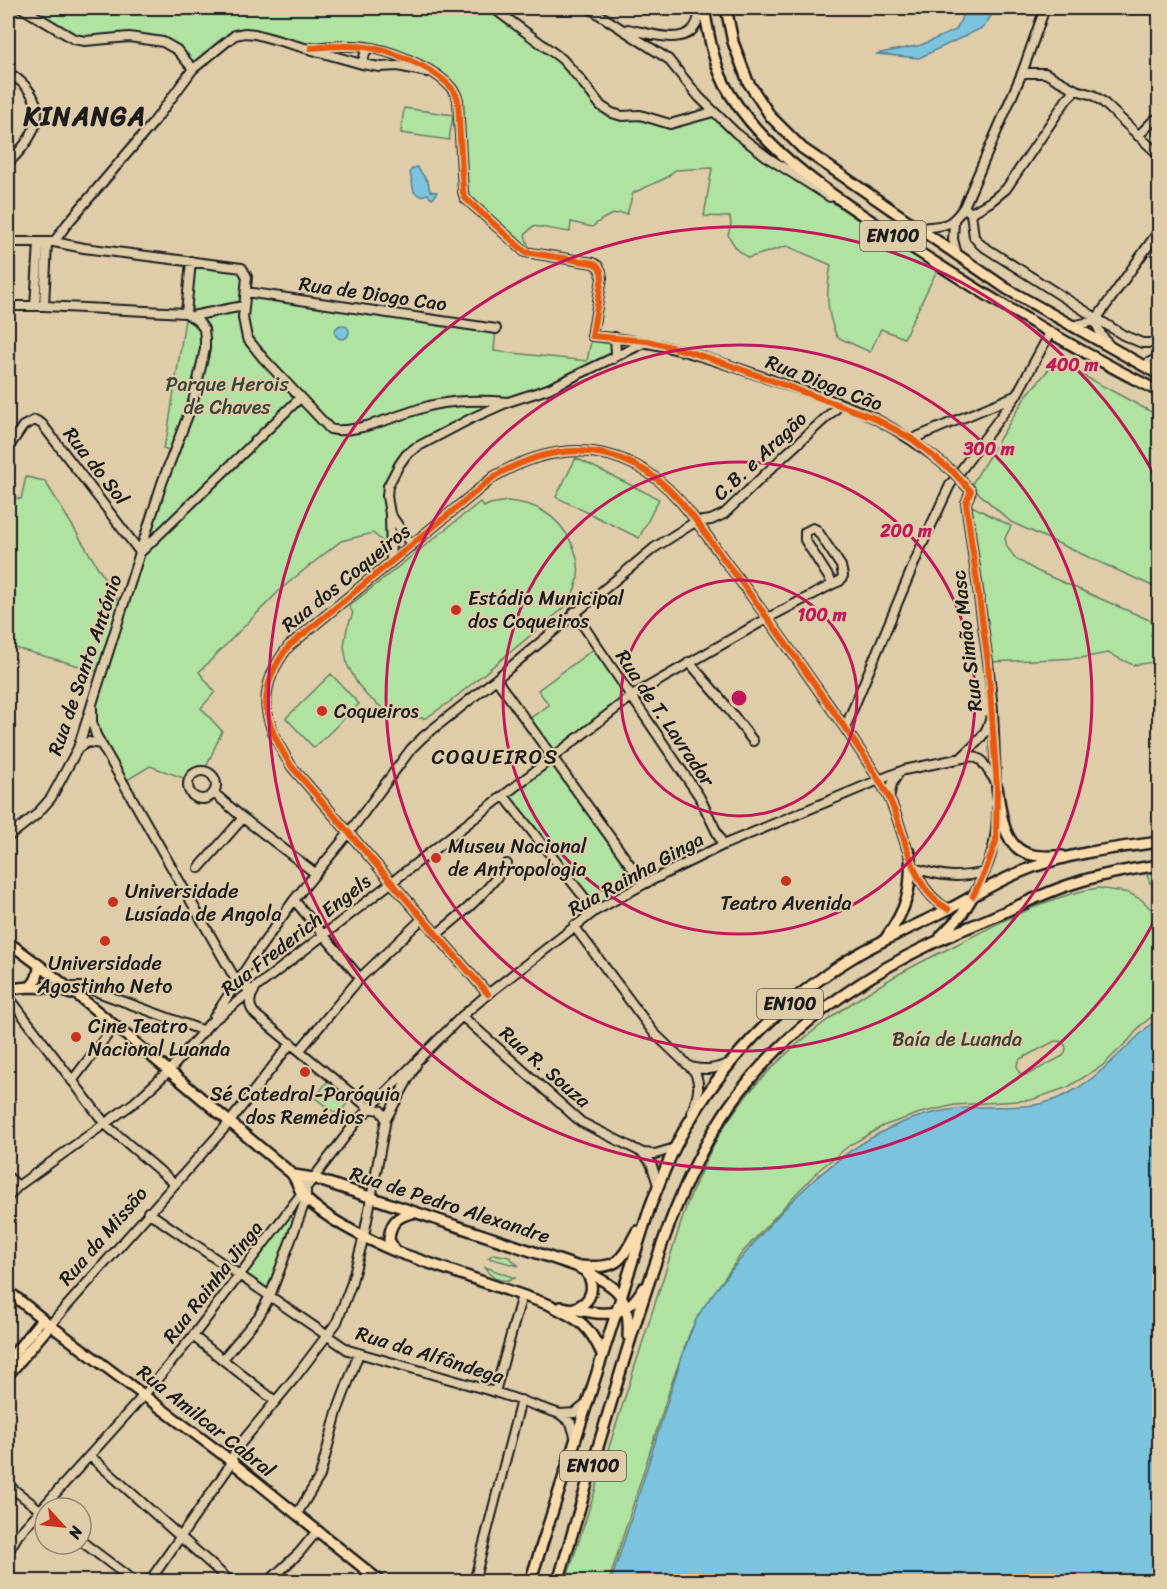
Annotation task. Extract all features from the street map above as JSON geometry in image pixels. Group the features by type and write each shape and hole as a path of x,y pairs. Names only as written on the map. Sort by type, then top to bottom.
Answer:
{"main road":[{"name":"EN100","path":"704,8 716,64 729,93 751,123 780,153 860,214 939,266 1050,333 1160,392"},
{"name":"EN100","path":"726,8 741,67 755,93 780,128 813,156 1007,289 1160,375"},
{"path":"997,784 1005,831 1018,850 1031,855 1073,856"},
{"name":"EN100","path":"530,1581 658,1185 691,1118 710,1089 732,1062 762,1029 805,991 832,970 884,940 1018,873 1073,856 1160,842"},
{"path":"884,940 899,920 908,897 910,853"},
{"name":"EN100","path":"558,1581 627,1351 656,1261 684,1187 706,1144 731,1104 760,1069 791,1037 844,994 862,981 938,940 1075,883 1160,865"},
{"path":"938,940 962,914 973,896"},
{"path":"948,909 981,917 999,915"},
{"path":"8,942 82,998 294,1175 305,1194 322,1212 397,1252 550,1305 584,1323 602,1354"},
{"path":"30,987 37,979 39,965"},
{"path":"8,989 55,988 82,998"},
{"name":"Rua de Pedro Alexandre","path":"294,1175 313,1179 579,1267"},
{"path":"579,1267 603,1268 619,1261 650,1207"},
{"path":"397,1252 389,1240 391,1226 402,1216 415,1213"},
{"path":"550,1305 603,1313 616,1313 627,1309 642,1290 656,1261"},
{"path":"579,1267 621,1294 629,1321 627,1351"},
{"path":"572,1308 584,1304 591,1293 591,1280 579,1267"},
{"name":"Rua Amilcar Cabral","path":"8,1291 231,1462 381,1581"},
{"name":"Rua da Missão","path":"8,1360 46,1322"},
{"name":"Rua da Missão","path":"8,1375 46,1322"}],"street":[{"path":"22,8 74,39 86,41 129,37 163,42 177,50 193,69"},
{"path":"493,8 562,59 601,106 612,113 622,116 640,115 670,124 713,112"},
{"path":"589,8 668,59 713,112 770,159 860,214"},
{"path":"623,28 668,38 683,37 697,24 700,8"},
{"path":"1045,8 968,210 974,237 979,243 1096,319 1134,340 1150,344 1160,343"},
{"path":"35,306 47,243 67,224 153,123 193,69 235,35 245,33 311,48 362,64 432,72"},
{"path":"311,48 367,47 388,52 432,72 453,90 458,100 465,198 525,252 586,261 598,266 602,278 592,336 647,341"},
{"path":"362,64 367,47"},
{"path":"388,52 388,66"},
{"path":"8,72 26,86 33,96 37,110 36,124 31,138 8,163"},
{"path":"1022,73 1045,73 1103,102 1160,156"},
{"path":"920,228 944,226 954,222 968,210 990,202 1006,189 1067,99 1076,90"},
{"path":"1138,136 1154,120 1160,118"},
{"path":"954,222 957,255"},
{"path":"1071,326 1096,319 1160,228"},
{"path":"8,242 47,243 242,268 247,277 243,306 247,338 330,429 338,431 354,429 435,405 458,402 508,402"},
{"path":"44,306 47,243"},
{"path":"189,314 191,261"},
{"name":"Rua de Diogo Cao","path":"246,292 496,329"},
{"path":"8,306 174,311 189,314 243,306"},
{"name":"Rua de Santo António","path":"8,837 36,815 51,798 78,748 162,483 193,402 205,349 204,329 189,314"},
{"path":"1096,319 1101,334 1111,347"},
{"path":"844,728 950,485 1016,396 1050,333"},
{"path":"613,359 616,354 615,337"},
{"path":"391,562 388,486 406,455 472,418 508,402 548,389 647,341"},
{"name":"Rua Diogo Cão","path":"647,341 718,361 872,417 912,439 953,472 971,492"},
{"path":"1144,365 1160,357"},
{"path":"912,439 1016,396"},
{"path":"141,552 300,397"},
{"name":"C.B. e Aragão","path":"210,1023 294,900 348,834 411,749 654,548 696,522 711,520 724,514 841,404"},
{"name":"Rua do Sol","path":"8,448 29,422 35,420 42,424 141,552"},
{"name":"Rua dos Coqueiros","path":"488,994 292,767 278,745 268,714 267,690 269,678 275,666 289,646 495,476 515,465 562,451 602,453 652,474 696,522 768,618 889,798"},
{"name":"Rua Simão Masc","path":"971,492 966,503 993,710 997,784"},
{"path":"390,514 412,546"},
{"path":"810,528 817,530 843,569 842,579 833,584 805,540 805,532 810,528"},
{"name":"Rua Frederich Engels","path":"8,1197 18,1186 135,1102 170,1070 210,1023 632,696 689,662 833,584"},
{"name":"Rua de T. Lavrador","path":"574,612 699,796 723,845"},
{"path":"689,662 753,741"},
{"path":"495,680 644,884"},
{"path":"92,701 92,722 101,744 237,982 249,989 256,987"},
{"path":"962,757 987,731 993,710"},
{"path":"78,748 88,742 101,744"},
{"path":"962,757 972,756 981,760 997,784 996,841 985,872 973,896"},
{"name":"Rua Rainha Ginga","path":"305,1194 313,1179 355,1123 419,1058 488,994 595,910 723,845 899,772 962,757"},
{"path":"899,772 892,784 889,798 914,868 931,897 948,909"},
{"path":"214,793 315,873"},
{"path":"504,796 595,910"},
{"path":"199,868 243,818"},
{"path":"437,934 469,909 490,887 507,864"},
{"path":"914,868 948,877 985,872"},
{"path":"294,900 360,978"},
{"path":"300,1050 360,978 423,918"},
{"path":"574,926 654,1033 691,1067 696,1075 699,1089 691,1118"},
{"path":"68,987 84,987 204,1030"},
{"path":"256,987 250,999 253,1012 369,1108 380,1110 386,1119"},
{"path":"8,996 105,1125 174,1183"},
{"name":"Rua R. Souza","path":"462,1016 574,1117 643,1154"},
{"path":"72,1081 115,1025"},
{"name":"Rua da Missão","path":"46,1322 229,1123 291,1043"},
{"path":"149,1581 231,1462 237,1448 327,1336 341,1312 364,1236 386,1119 419,1058"},
{"path":"691,1067 702,1070 714,1069 732,1062"},
{"path":"643,1154 655,1154 675,1148"},
{"path":"643,1154 651,1162 658,1185"},
{"path":"8,1177 18,1186"},
{"path":"223,1359 259,1316 270,1296 305,1194"},
{"name":"Rua Rainha Jinga","path":"56,1496 193,1336 305,1194"},
{"name":"Rua da Alfândega","path":"148,1212 348,1350 495,1392 560,1414"},
{"path":"495,1392 522,1295"},
{"path":"193,1336 275,1401"},
{"path":"297,1514 320,1476 337,1412 359,1353"},
{"path":"474,1581 521,1400"},
{"path":"560,1414 575,1413 585,1405"},
{"path":"560,1414 571,1423 575,1436"},
{"path":"90,1456 231,1581"},
{"path":"8,1485 33,1504"},
{"name":"Rua Rainha Jinga","path":"8,1552 18,1535 33,1521"},
{"path":"268,1581 298,1553 317,1530"},
{"path":"93,1550 135,1581"}],"green space":[{"path":"22,8 496,8 562,59 606,110 640,115 663,124 713,112 736,133 939,266 904,338 881,329 870,352 837,337 828,302 831,265 787,246 748,258 736,248 728,235 730,217 704,216 712,168 675,170 666,178 633,193 627,214 608,216 592,227 571,222 570,232 533,226 525,235 531,254 465,198 458,100 432,72 372,48 311,48 245,33 193,69 163,42 129,37 85,41"},
{"path":"404,108 453,115 449,140 401,133"},
{"name":"Parque Herois de Chaves","path":"191,261 242,268 246,292 496,329 494,351 587,361 591,341 612,344 613,359 508,402 406,455 387,496 391,549 373,533 341,541 281,589 199,672 215,692 201,708 222,731 204,772 196,773 189,780 150,766 124,782 101,744 92,714 101,672 8,646 8,497 21,499 26,477 45,481 122,607 174,452 163,448 167,436 186,313"},
{"path":"1056,361 1159,416 1159,589 1011,522 974,489 973,482 1026,396"},
{"path":"576,458 659,499 639,538 556,497"},
{"name":"Estádio Municipal dos Coqueiros","path":"507,501 525,504 543,511 560,525 566,534 576,554 578,565 576,586 570,599 565,607 451,701 426,718 405,717 384,709 367,696 347,664 344,646 347,628 353,613 349,606 480,502 484,507"},
{"path":"966,503 1011,526 1005,538 1007,547 1016,559 1037,571 1156,623 1151,635 1159,638 1159,670 1154,669 1154,662 1133,665 1108,653 1081,658 988,662"},
{"path":"598,646 632,696 554,757 644,884 595,911 504,796 553,757 526,721 549,705 538,690"},
{"name":"Coqueiros","path":"331,674 359,704 314,748 286,718"},
{"path":"1159,870 1159,885 1150,883 1147,875"},
{"name":"Baía de Luanda","path":"1099,888 1129,893 1142,900 1159,917 1159,1011 1140,1026 1102,1066 1068,1087 1031,1100 955,1105 920,1113 883,1126 850,1145 820,1169 742,1253 698,1316 671,1385 609,1581 566,1581 687,1204 712,1147 732,1115 747,1095 783,1057 802,1040 865,994 914,966 1010,918 1082,891","holes":["1058,1041 1064,1043 1066,1047 1063,1056 1027,1075 1019,1073 1017,1065 1020,1059"]},
{"path":"332,1075 355,1093 338,1115 315,1098"},
{"path":"301,1194 306,1199 270,1296 240,1276"},
{"path":"494,1254 509,1257 519,1266 488,1258"},
{"path":"485,1267 515,1278 497,1279"}],"water":[{"path":"966,8 996,8 984,27 919,58 876,54 921,45 956,30"},
{"path":"417,167 428,182 430,191 437,192 434,198 430,198 428,194 420,196 414,192 410,172"},
{"path":"339,325 345,325 349,332 345,339 339,339 335,335 335,329"},
{"path":"1159,1017 1159,1581 611,1581 676,1373 698,1315 734,1267 789,1204 830,1166 852,1150 901,1123 920,1116 950,1110 1040,1104 1074,1090 1104,1068"}],"cycle path":[{"path":"311,48 349,46 383,51 422,66 445,82 458,100 465,198 525,252 593,263 598,266 602,278 592,336 647,341 683,350 872,417 912,439 953,472 971,491 966,503 988,662 997,787 996,841 985,872 973,896"},
{"path":"488,994 292,767 274,736 266,706 267,692 278,662 289,646 495,476 529,460 547,455 583,451 619,458 651,475 676,497 766,615 865,757 893,807 909,856 924,887 934,899 948,909"}],"place":[{"name":"Estádio Municipal dos Coqueiros","path":"456,610"},
{"name":"Coqueiros","path":"322,711"},
{"name":"Museu Nacional de Antropologia","path":"436,858"},
{"name":"Teatro Avenida","path":"786,881"},
{"name":"Universidade Lusíada de Angola","path":"113,902"},
{"name":"Universidade Agostinho Neto","path":"105,941"},
{"name":"Cine Teatro Nacional Luanda","path":"76,1037"},
{"name":"Sé Catedral-Paróquia dos Remédios","path":"305,1072"}],"district":[{"name":"KINANGA","path":"85,116"},
{"name":"COQUEIROS","path":"495,757"}]}
